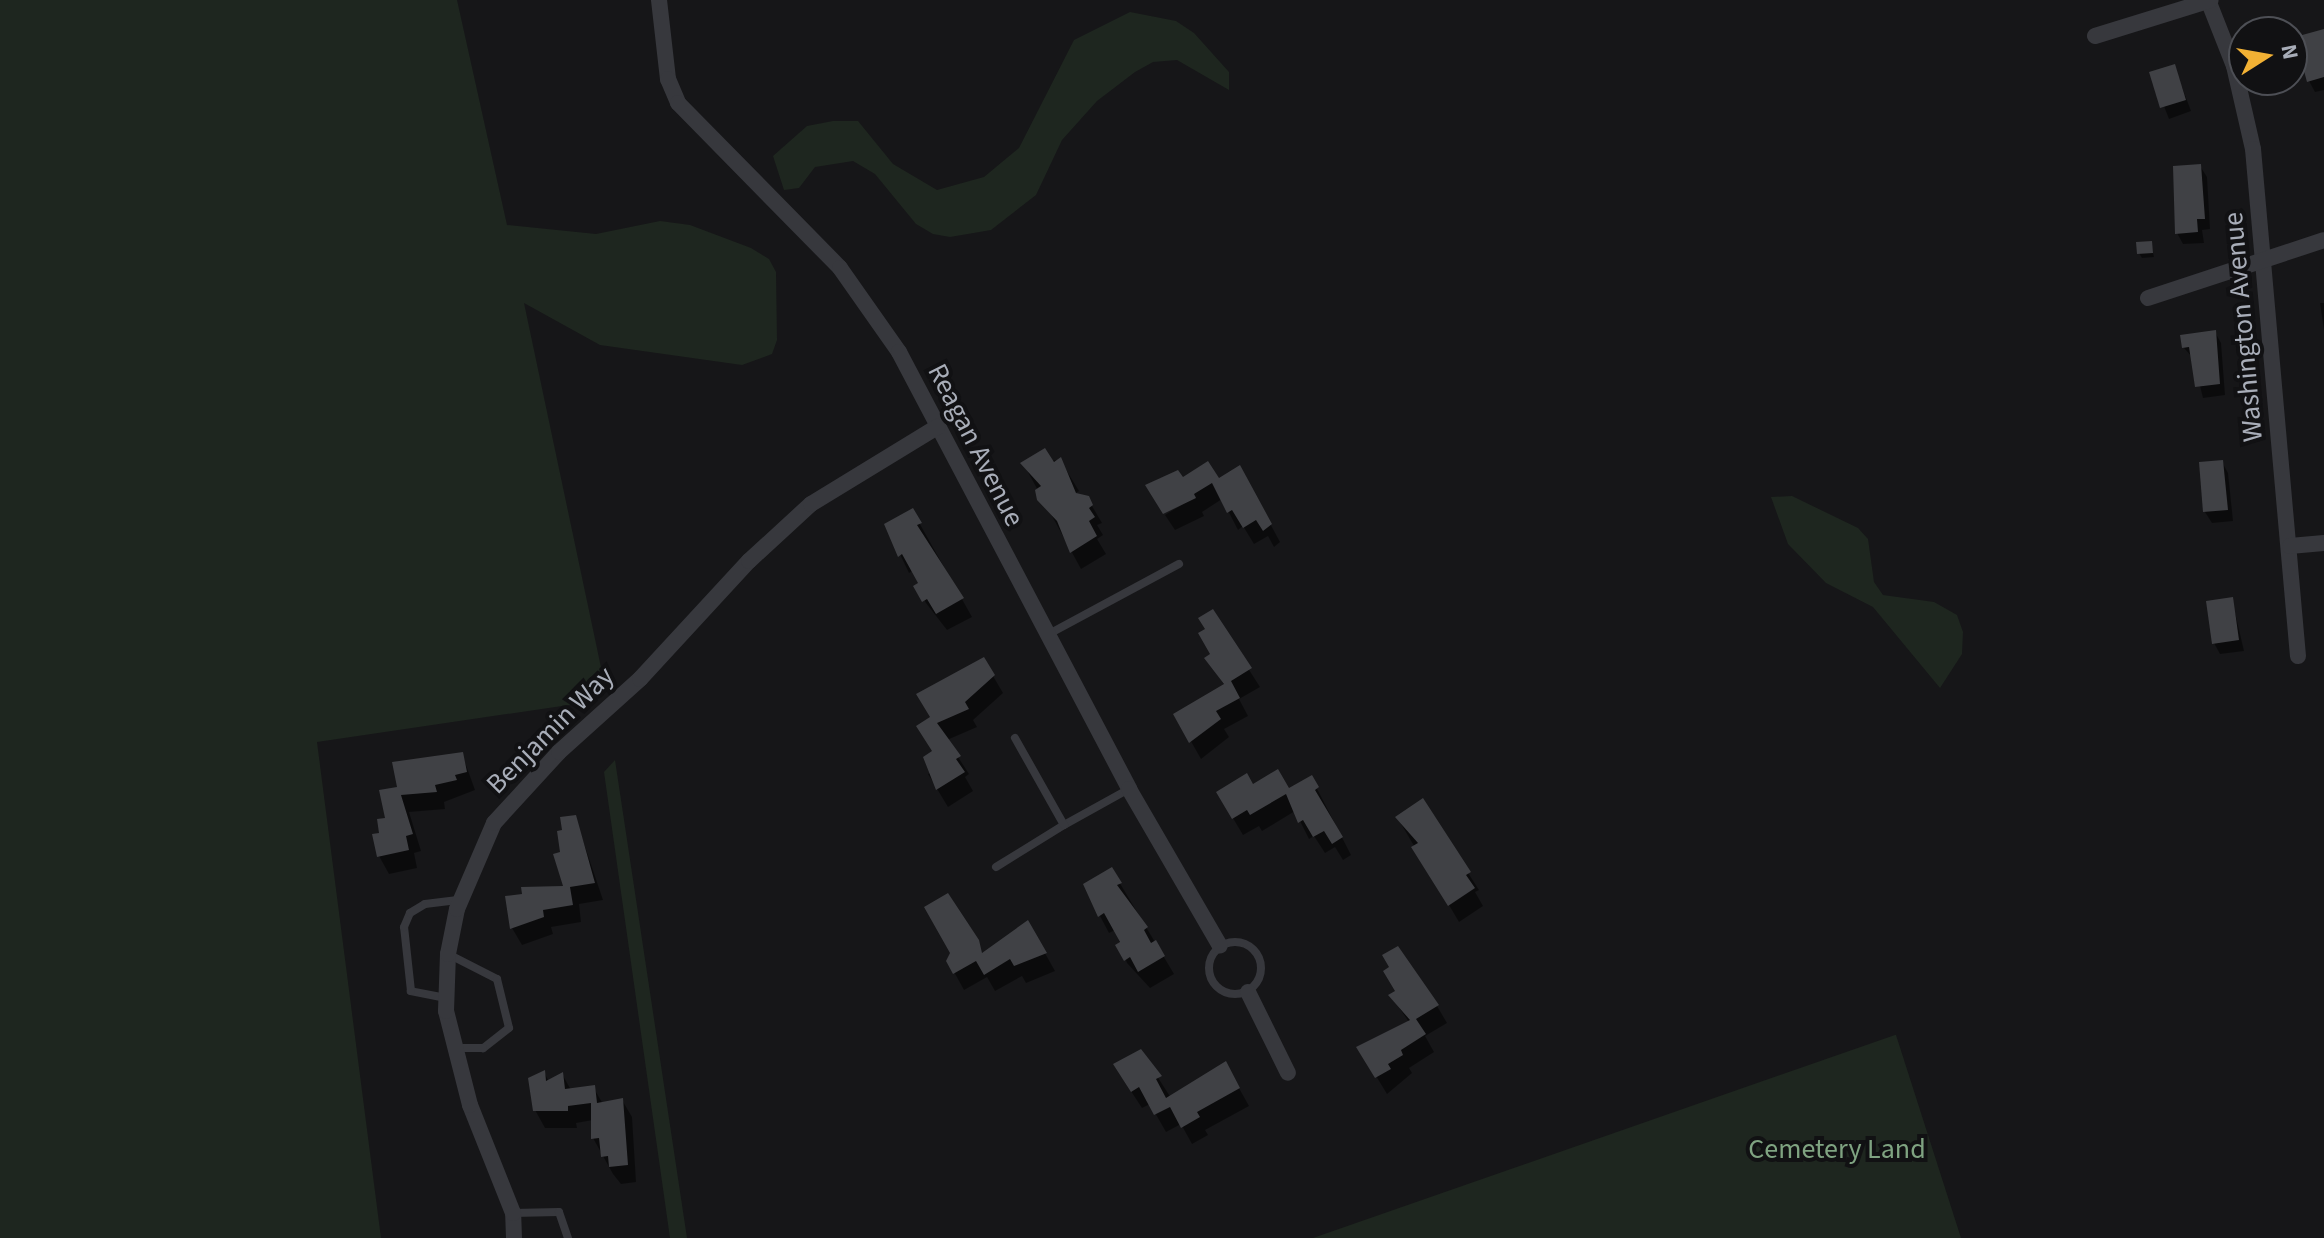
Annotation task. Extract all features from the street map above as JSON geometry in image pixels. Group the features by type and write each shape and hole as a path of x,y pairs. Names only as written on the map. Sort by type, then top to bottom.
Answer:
{"street":[{"name":"Reagan Avenue","path":"659,0 668,79 678,103 840,268 899,352 1129,789 1220,946"},
{"path":"2095,36 2209,0"},
{"name":"Washington Avenue","path":"2209,0 2249,123 2298,656"},
{"path":"2148,298 2324,240"},
{"name":"Benjamin Way","path":"514,1238 513,1213 451,1048 446,998 448,954 460,900 494,823 559,752 661,657 749,561 811,504 937,427"},
{"path":"2290,546 2324,543"},
{"path":"1248,992 1288,1073"}],"lane":[{"path":"1046,635 1179,564"},
{"path":"1015,738 1064,825"},
{"path":"996,867 1129,789"},
{"path":"446,998 411,991 404,927 410,913 425,904 460,900"},
{"path":"1243,943 1259,959 1260,978 1248,992 1227,994 1211,981 1209,962 1220,946 1243,943"},
{"path":"448,954 497,979 509,1028 483,1048 451,1048"},
{"path":"513,1213 559,1212 568,1238"}],"green space":[{"path":"0,0 457,0 507,225 596,234 660,221 690,225 751,248 769,259 776,272 777,340 772,354 742,365 600,345 524,303 606,691 589,702 317,742 381,1238 0,1238"},
{"path":"1130,12 1176,21 1194,33 1229,72 1229,90 1177,60 1153,62 1135,72 1097,101 1062,140 1036,195 991,230 950,237 933,234 916,224 875,174 853,161 815,167 799,188 784,190 773,156 807,126 833,121 858,121 893,164 937,190 984,177 1019,148 1074,40"},
{"path":"1792,496 1858,528 1868,539 1874,582 1883,595 1934,602 1957,615 1963,632 1962,654 1940,688 1873,607 1826,583 1788,544 1771,497"},
{"path":"615,760 687,1238 670,1238 604,772"},
{"name":"Cemetery Land","path":"1895,1035 1961,1238 1313,1238"}],"building":[{"path":"2324,29 2324,77 2308,82 2308,33"},
{"path":"2175,64 2186,100 2160,108 2149,72"},
{"path":"2201,164 2205,219 2197,219 2198,232 2175,234 2173,166"},
{"path":"2152,241 2153,253 2137,254 2136,242"},
{"path":"2216,330 2220,384 2195,387 2189,347 2182,348 2180,335"},
{"path":"1045,448 1054,462 1061,457 1076,493 1089,496 1093,505 1089,508 1095,517 1089,521 1097,536 1070,553 1057,521 1037,500 1035,490 1041,486 1020,463"},
{"path":"2223,460 2228,510 2203,512 2199,462"},
{"path":"1208,461 1219,478 1240,465 1272,524 1263,531 1256,520 1243,528 1232,510 1227,513 1212,483 1194,494 1196,498 1163,514 1145,485 1178,470 1183,477"},
{"path":"913,508 922,523 917,525 964,598 936,614 927,599 922,602 913,586 918,583 902,554 898,557 884,524"},
{"path":"2233,597 2239,640 2212,644 2206,601"},
{"path":"1213,609 1252,668 1231,681 1240,698 1216,711 1221,719 1189,743 1173,714 1224,684 1204,658 1210,654 1198,633 1205,629 1198,618"},
{"path":"984,657 995,675 965,702 969,709 937,723 961,756 956,759 965,772 936,790 923,757 932,751 916,726 930,717 916,694"},
{"path":"463,752 467,772 455,775 457,780 435,785 437,792 401,795 413,834 406,836 409,850 377,857 372,834 379,833 377,819 385,818 379,790 397,787 392,762"},
{"path":"1278,769 1289,788 1312,775 1319,787 1315,790 1343,837 1332,844 1324,831 1313,837 1303,820 1298,823 1286,794 1250,815 1247,810 1232,819 1216,792 1247,773 1253,784"},
{"path":"1423,798 1471,872 1466,875 1475,888 1448,906 1411,847 1418,843 1395,817"},
{"path":"576,815 595,883 570,887 573,905 543,910 544,917 510,929 505,896 522,894 521,887 563,886 553,854 560,852 557,831 562,830 560,817"},
{"path":"1112,867 1122,883 1117,885 1148,927 1144,930 1151,943 1156,940 1165,956 1138,972 1130,957 1124,961 1115,945 1120,942 1104,913 1098,917 1083,884"},
{"path":"948,893 979,940 982,953 1028,920 1047,953 1014,966 1010,959 984,975 976,961 953,974 946,961 950,953 924,907"},
{"path":"1398,946 1439,1005 1416,1019 1426,1034 1401,1050 1403,1055 1388,1064 1391,1069 1375,1078 1356,1047 1410,1020 1388,995 1395,991 1383,971 1389,967 1382,955"},
{"path":"1141,1049 1162,1076 1156,1079 1166,1098 1226,1061 1240,1088 1197,1112 1200,1117 1181,1128 1170,1107 1154,1115 1139,1087 1131,1092 1113,1064"},
{"path":"545,1070 546,1081 563,1072 565,1089 595,1085 597,1103 623,1098 628,1165 609,1167 608,1156 601,1157 599,1138 591,1139 591,1103 568,1106 568,1111 533,1111 528,1078"}]}
